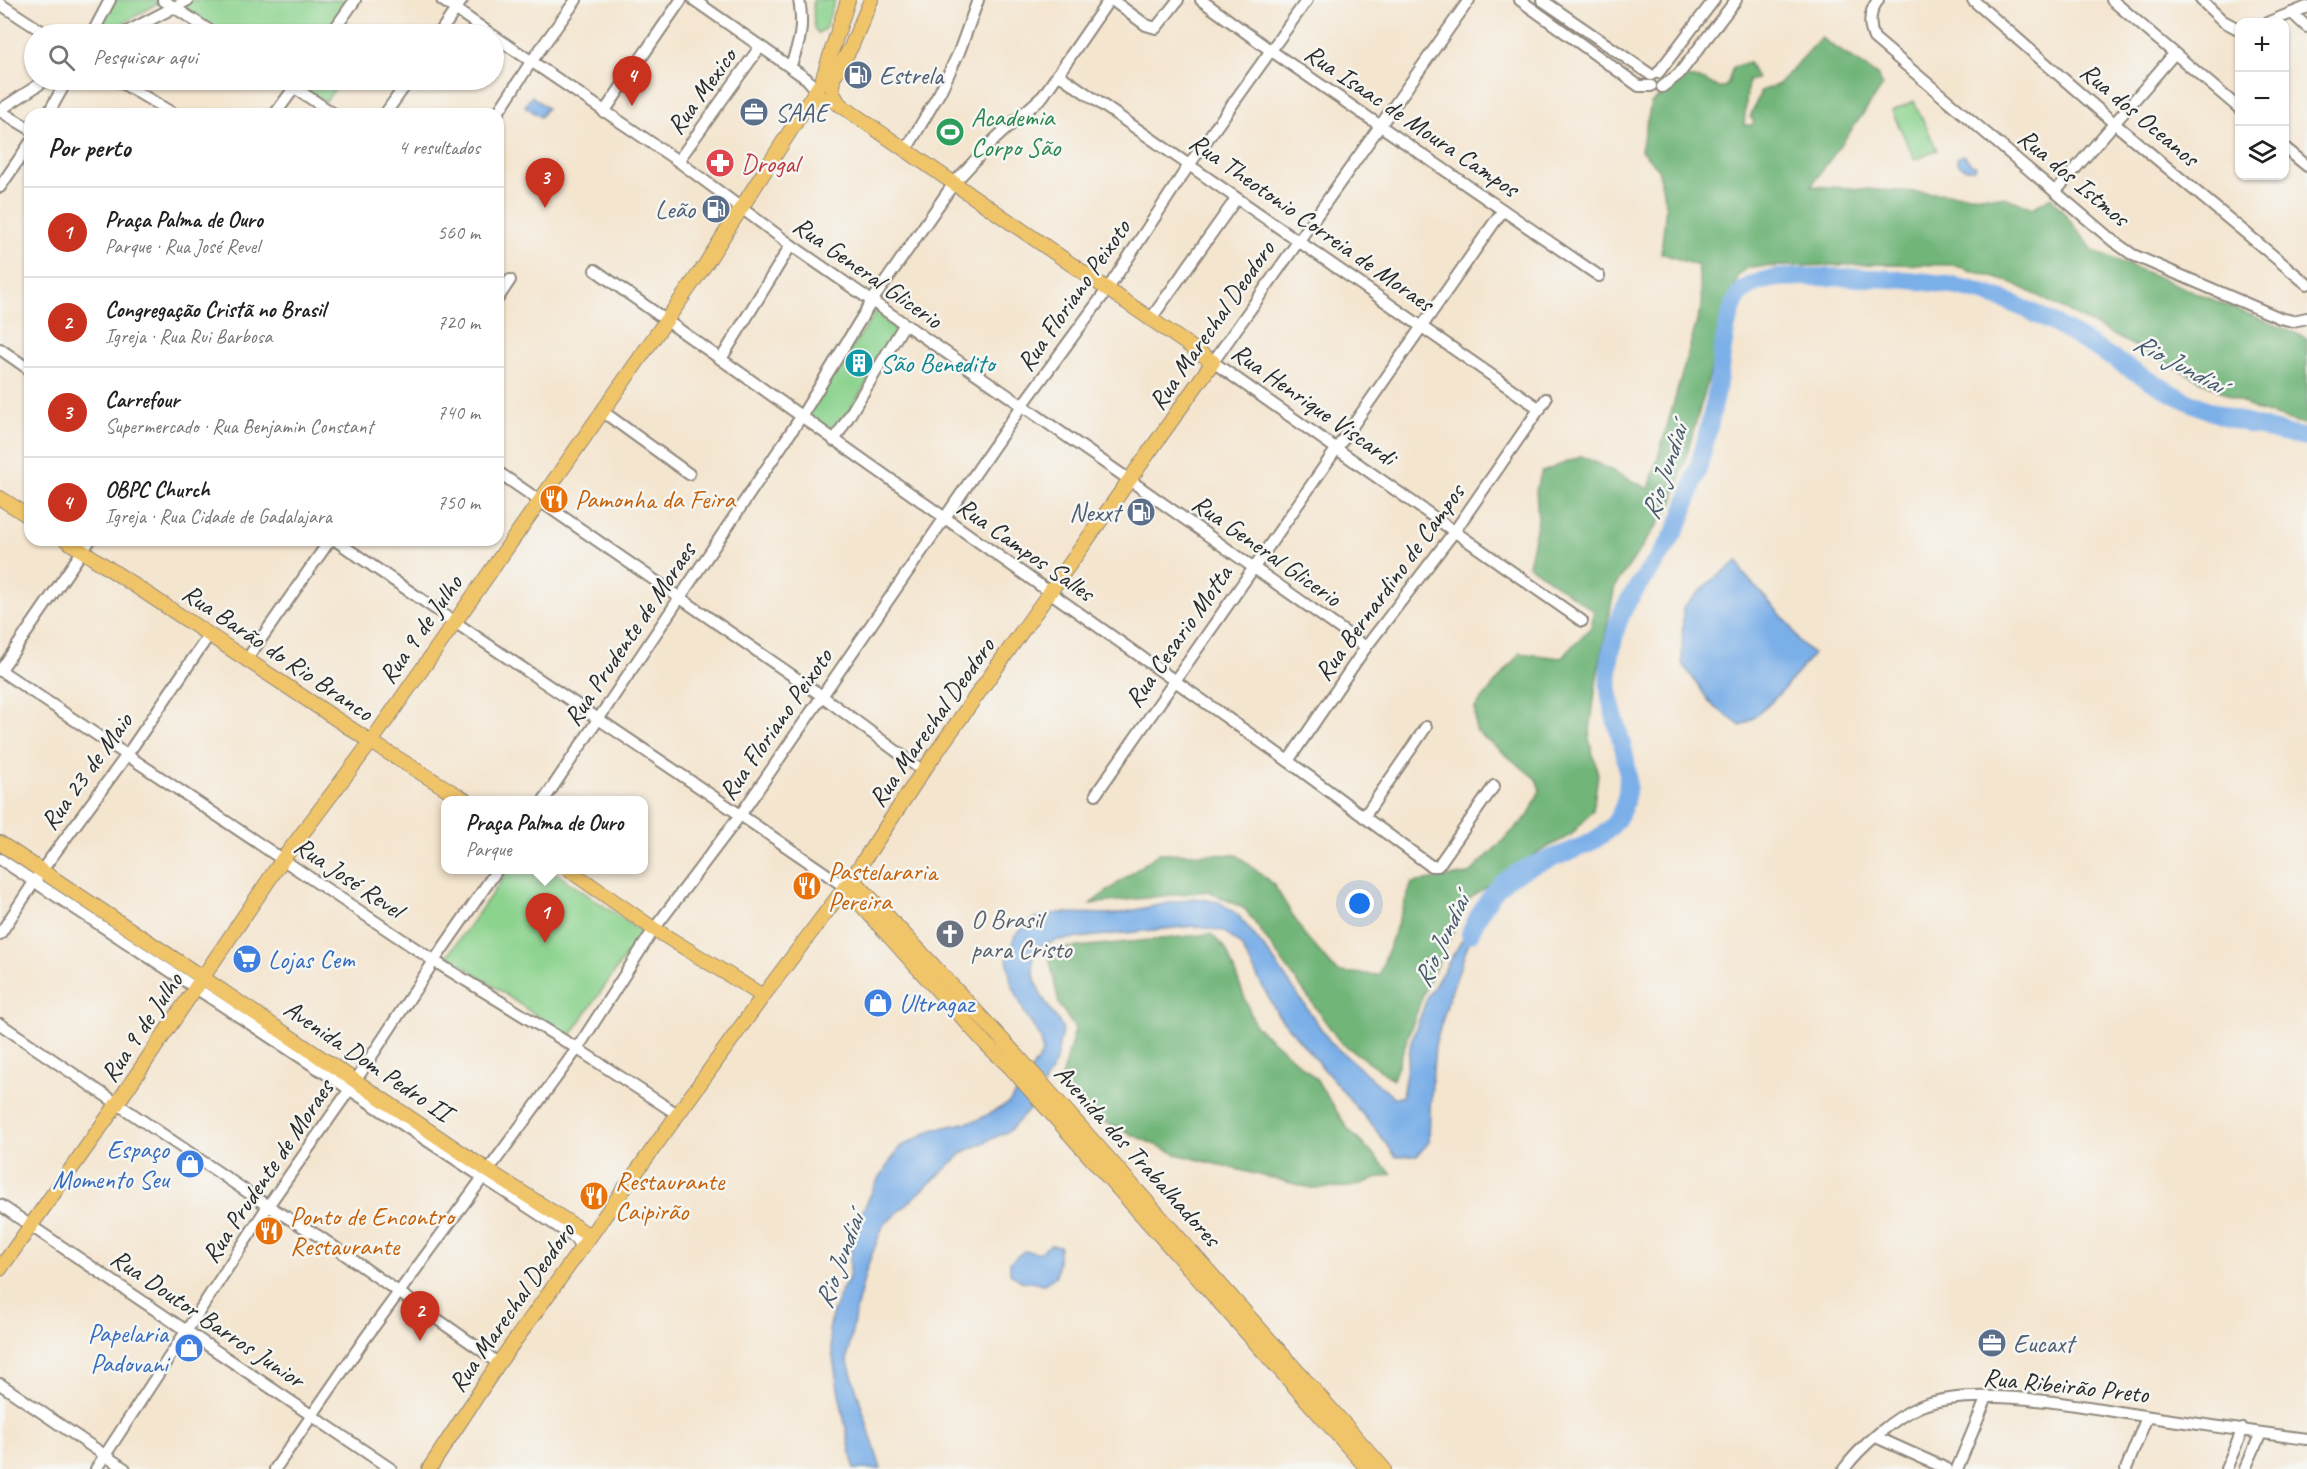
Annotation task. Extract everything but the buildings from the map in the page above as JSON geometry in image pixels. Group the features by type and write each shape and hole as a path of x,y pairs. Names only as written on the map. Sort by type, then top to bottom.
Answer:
{"main road":[{"name":"Rua 9 de Julho","path":"820,88 848,0"},
{"path":"858,33 858,12 862,0"},
{"name":"Rua 9 de Julho","path":"0,1269 117,1104 283,860 371,742 667,321 858,33 871,0"},
{"path":"807,79 820,88 827,98 839,104"},
{"path":"820,88 832,91 839,104"},
{"name":"Rua Henrique Viscardi","path":"839,104 1213,362"},
{"name":"Rua Marechal Deodoro","path":"429,1469 498,1364 677,1114 848,882 923,771 1131,481 1213,362"},
{"path":"0,498 24,513"},
{"name":"Rua Barão do Rio Branco","path":"87,546 209,635 457,796"},
{"name":"Avenida Dom Pedro II","path":"0,843 38,876 485,1173 590,1236"},
{"path":"575,874 654,929 763,996"},
{"name":"Avenida dos Trabalhadores","path":"848,882 1016,1064 1368,1469"},
{"name":"Avenida dos Trabalhadores","path":"1055,1109 1384,1469"}],"street":[{"path":"97,24 110,0"},
{"path":"163,0 200,24"},
{"path":"142,24 188,0"},
{"path":"338,24 355,0"},
{"name":"Rua General Glicerio","path":"442,0 476,24"},
{"path":"446,24 462,0"},
{"path":"501,108 576,0"},
{"path":"604,112 681,0"},
{"path":"694,0 807,79"},
{"path":"790,67 801,39 802,22 799,0"},
{"path":"906,150 945,82 978,0"},
{"path":"1111,0 1146,25 1156,28 1178,0"},
{"name":"Rua Prudente de Moraes","path":"547,796 801,417 872,301 954,183 995,139 1043,96 1111,0"},
{"name":"Rua Isaac de Moura Campos","path":"1201,0 1599,276"},
{"name":"Rua Floriano Peixoto","path":"275,1469 364,1340 577,1049 654,929 741,814 1022,407 1107,290 1189,165 1307,0"},
{"name":"Rua Marechal Deodoro","path":"1213,362 1469,0"},
{"path":"1520,0 1639,86 1679,74 1736,0"},
{"path":"1542,0 1655,80"},
{"path":"1655,80 1714,0"},
{"name":"Rua dos Istmos","path":"1878,0 1870,15 1869,25 1874,38 2113,242 2133,255 2280,318 2293,321 2307,318"},
{"name":"Rua dos Oceanos","path":"1973,0 2115,124 2307,284"},
{"path":"2112,0 2235,105"},
{"path":"2201,0 2223,21 2235,27"},
{"path":"0,4 31,24"},
{"path":"2280,18 2307,7"},
{"path":"2292,14 2307,27"},
{"path":"1566,33 1574,22"},
{"name":"Rua General Glicerio","path":"504,43 678,161 741,210 1366,647"},
{"name":"Rua Mexico","path":"678,161 760,47"},
{"path":"2056,191 2174,54"},
{"path":"1632,81 1641,68"},
{"name":"Rua Theotonio Correia de Moraes","path":"1058,74 1298,243 1543,404"},
{"path":"24,125 0,110 31,90"},
{"path":"51,108 61,90"},
{"path":"133,90 161,108"},
{"path":"279,108 292,90"},
{"path":"305,90 327,108"},
{"path":"389,108 401,90"},
{"path":"1,182 24,151"},
{"path":"2289,151 2307,166"},
{"path":"1150,320 1236,199"},
{"name":"Rua Cesario Motta","path":"1096,794 1503,210"},
{"path":"722,358 791,245"},
{"name":"Rua Campos Salles","path":"595,270 722,358 834,441 1051,592 1431,866 1438,866 1494,786"},
{"path":"504,289 510,280"},
{"path":"834,441 904,325"},
{"path":"0,349 24,365"},
{"name":"Rua Henrique Viscardi","path":"1213,362 1582,621"},
{"name":"Rua Bernardino de Campos","path":"1288,761 1366,647 1454,532 1543,404"},
{"path":"602,411 689,474"},
{"path":"504,476 822,696 923,771"},
{"path":"0,671 85,546"},
{"path":"248,659 328,546"},
{"path":"341,546 599,720 848,882"},
{"name":"Rua 23 de Maio","path":"0,934 38,876 127,755 209,635"},
{"name":"Rua José Revel","path":"0,671 434,961 677,1114"},
{"path":"1364,818 1426,727"},
{"path":"0,859 38,876"},
{"name":"Rua Prudente de Moraes","path":"96,1469 268,1206 353,1085 494,874"},
{"path":"0,1024 117,1104 160,1130 268,1206 320,1237 498,1364"},
{"path":"485,1173 575,1238 581,1248"},
{"name":"Rua Doutor Barros Junior","path":"0,1205 392,1469"},
{"path":"0,1384 125,1469"},
{"path":"1957,1469 1988,1397"},
{"name":"Rua Ribeirão Preto","path":"1844,1469 1876,1437 1907,1413 1923,1405 1952,1398 2005,1397 2307,1439"},
{"path":"2126,1469 2147,1416"},
{"path":"2226,1469 2243,1430"},
{"path":"2245,1469 2261,1433"},
{"path":"1876,1437 1947,1469"}],"green space":[{"path":"114,0 157,0 160,2 122,24 101,24"},
{"path":"191,0 354,0 337,24 201,24 176,8"},
{"path":"813,0 835,0 825,29 818,33 814,28"},
{"path":"1821,38 1877,75 1883,86 1811,186 2004,197 2033,208 2051,197 2094,251 2307,338 2307,425 2259,411 2015,284 1953,265 1748,267 1738,276 1673,502 1615,586 1597,677 1589,739 1598,774 1593,811 1571,835 1537,853 1468,900 1424,992 1393,1079 1340,1042 1245,909 1209,891 1090,904 1159,853 1237,855 1274,885 1304,934 1337,972 1379,975 1412,883 1469,874 1529,815 1540,790 1536,779 1476,731 1475,708 1520,653 1561,658 1591,627 1594,611 1528,565 1538,520 1536,488 1542,472 1582,456 1649,489 1702,304 1698,266 1661,253 1666,206 1658,168 1641,150 1651,103 1686,77 1705,80 1720,89 1727,85 1733,67 1749,62 1757,79 1748,81 1744,125 1752,125 1754,121 1750,117 1761,91 1779,84"},
{"path":"307,90 334,90 325,102"},
{"path":"1914,101 1937,150 1915,160 1892,111"},
{"path":"879,308 904,325 833,436 805,416"},
{"path":"506,874 557,874 642,932 569,1038 448,955"},
{"path":"1211,934 1226,949 1255,1025 1316,1079 1348,1129 1392,1174 1350,1187 1311,1188 1176,1154 1104,1122 1061,1082 1075,1029 1059,1004 1049,956 1067,948"}],"water":[{"path":"532,96 547,108 540,117 525,106"},
{"path":"1964,155 1971,164 1976,165 1975,169 1966,169 1957,163 1957,157"},
{"path":"1738,561 1743,573 1790,625 1799,641 1813,654 1760,713 1741,726 1711,704 1682,663 1683,607 1711,581"},
{"path":"1194,898 1219,902 1238,915 1270,955 1331,1043 1393,1097 1402,1097 1411,1042 1428,996 1480,911 1435,1045 1429,1142 1417,1156 1396,1157 1278,1015 1241,946 1224,931 1193,926 1058,940 1033,948 1034,972 1039,991 1063,1028 1055,1064 1030,1109 1009,1131 964,1152 883,1226 867,1267 847,1359 881,1469 854,1469 829,1331 832,1315 849,1278 852,1234 876,1183 899,1148 932,1130 978,1120 1009,1103 1042,1054 1041,1038 1026,1016 1011,982 1007,958 1015,935 1034,918 1059,913 1115,914"},
{"path":"1050,1245 1060,1246 1056,1276 1044,1284 1021,1281 1010,1273 1010,1262 1024,1251 1038,1253"}],"waterway":[{"name":"Rio Jundiaí","path":"1470,934 1484,907 1503,883 1533,865 1585,845 1600,836 1613,825 1622,810 1627,795 1627,765 1609,691 1610,660 1614,637 1626,605 1665,548 1685,509 1710,421 1730,317 1739,295 1745,288 1775,278 1786,277 1923,281 1965,288 2012,303 2038,315 2139,375 2204,408 2247,424 2307,438"}],"place":[{"name":"Estrela","path":"858,75"},
{"name":"OBPC Church","path":"632,106"},
{"name":"SAAE","path":"754,112"},
{"name":"Academia Corpo São","path":"950,132"},
{"name":"Drogal","path":"720,163"},
{"name":"Carrefour","path":"545,208"},
{"name":"Leão","path":"716,209"},
{"name":"São Benedito","path":"859,363"},
{"name":"Pamonha da Feira","path":"554,499"},
{"name":"Nexxt","path":"1141,512"},
{"name":"Pastelararia Pereira","path":"807,886"},
{"name":"O Brasil para Cristo","path":"950,934"},
{"name":"Praça Palma de Ouro","path":"545,943"},
{"name":"Lojas Cem","path":"247,959"},
{"name":"Ultragaz","path":"878,1003"},
{"name":"Espaço Momento Seu","path":"190,1164"},
{"name":"Restaurante Caipirão","path":"594,1196"},
{"name":"Ponto de Encontro Restaurante","path":"269,1231"},
{"name":"Congregação Cristã no Brasil","path":"420,1341"},
{"name":"Eucaxt","path":"1992,1343"},
{"name":"Papelaria Padovani","path":"189,1348"}]}
